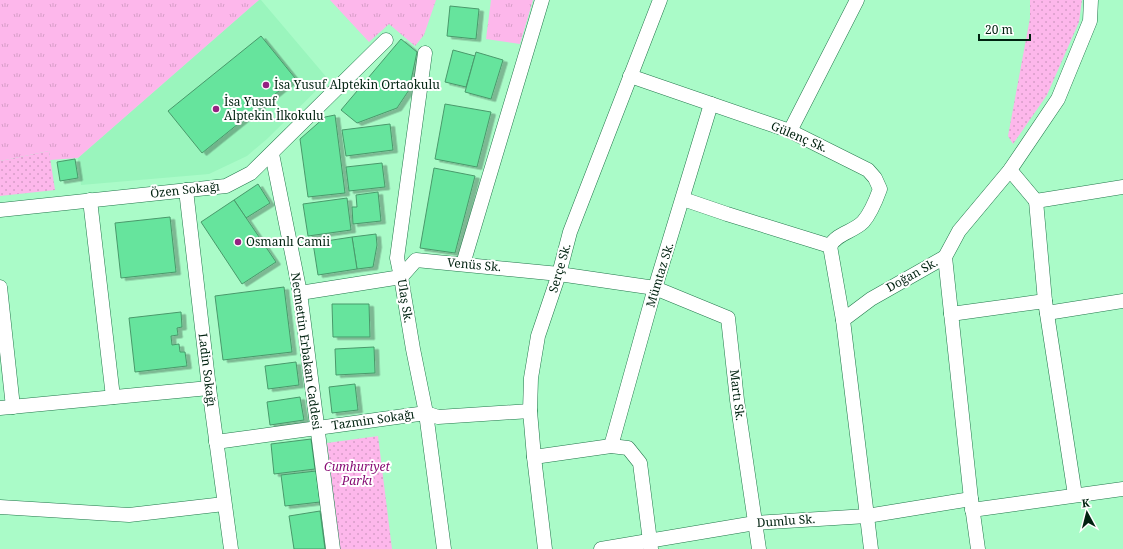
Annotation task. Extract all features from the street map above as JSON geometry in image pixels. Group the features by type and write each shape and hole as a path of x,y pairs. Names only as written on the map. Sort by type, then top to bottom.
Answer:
{"street":[{"path":"464,264 542,0"},
{"name":"Serçe Sk.","path":"545,549 530,411 532,378 538,336 559,274 570,232 660,0"},
{"path":"790,131 857,0"},
{"name":"Doğan Sk.","path":"843,320 870,299 945,257 959,231 1010,170 1058,99 1090,21 1092,0"},
{"name":"Özen Sokağı","path":"0,210 226,186 251,173 272,154 386,40"},
{"name":"Ulaş Sk.","path":"424,53 397,258 426,413 444,549"},
{"name":"Gülenç Sk.","path":"630,76 790,131 868,170 875,178 880,189 872,208 862,223 833,240 830,246"},
{"name":"Mümtaz Sk.","path":"611,446 655,288 711,104"},
{"name":"Necmettin Erbakan Caddesi","path":"272,154 300,293 333,549"},
{"path":"1010,170 1036,201 1046,307 1075,495"},
{"path":"1036,201 1123,187"},
{"name":"Ladin Sokağı","path":"186,190 209,388 230,549"},
{"path":"683,199 830,246 843,320 871,549"},
{"path":"90,200 113,397"},
{"path":"945,257 978,549"},
{"name":"Venüs Sk.","path":"401,277 416,260 559,274 655,288"},
{"path":"300,293 401,277"},
{"path":"0,287 6,407 209,388"},
{"name":"Martı Sk.","path":"655,288 728,318 737,400 759,549"},
{"path":"951,314 1123,301"},
{"name":"Tazmin Sokağı","path":"216,442 426,413 438,417 530,411"},
{"path":"534,458 611,446 628,448 640,463 651,545"},
{"name":"Dumlu Sk.","path":"601,549 651,545 755,523 867,516 1123,489"},
{"path":"0,507 129,515 224,504"}],"shaded area":[{"name":"İsa Yusuf Alptekin İlkokulu","path":"259,0 261,0 328,79 267,139 247,156 209,174 81,185 78,158"}],"green space":[{"path":"0,0 259,0 78,158 50,160 49,151 0,161"},
{"path":"330,0 436,0 424,35 415,46 389,24 369,42"},
{"path":"491,0 533,0 520,44 486,39"},
{"path":"1030,0 1082,0 1079,22 1047,95 1013,144 1008,136 1030,18"},
{"path":"49,151 55,190 0,196 0,161"},
{"name":"Cumhuriyet Parkı","path":"378,436 392,549 340,549 327,443"}],"building":[{"path":"450,6 479,9 476,39 447,36"},
{"path":"261,36 295,78 202,153 168,111"},
{"path":"401,39 417,52 409,90 397,108 357,123 341,110"},
{"path":"453,50 475,56 466,87 445,82"},
{"path":"476,52 503,60 491,99 465,92"},
{"path":"445,104 491,112 477,167 435,159"},
{"path":"335,115 345,193 308,197 300,139 325,117"},
{"path":"390,124 393,150 346,156 342,130"},
{"path":"75,159 78,178 60,181 57,162"},
{"path":"382,163 385,187 349,191 346,167"},
{"path":"434,168 475,176 455,253 420,248"},
{"path":"258,184 270,203 246,218 234,200"},
{"path":"378,192 381,221 353,224 352,207 357,207 356,195"},
{"path":"347,198 351,230 308,236 303,204"},
{"name":"Osmanlı Camii","path":"234,200 276,262 242,284 201,222"},
{"path":"170,217 176,272 121,278 115,223"},
{"path":"376,234 377,245 373,267 357,269 352,237"},
{"path":"352,237 357,269 318,275 313,243"},
{"path":"284,287 292,352 223,360 215,296"},
{"path":"332,304 369,304 370,337 333,337"},
{"path":"181,312 182,327 177,328 178,335 171,336 172,345 179,344 180,352 185,352 187,366 135,372 129,318"},
{"path":"374,347 375,373 336,375 335,349"},
{"path":"296,362 299,385 268,389 265,366"},
{"path":"355,384 358,410 332,413 329,387"},
{"path":"300,397 304,420 270,425 267,402"},
{"path":"311,439 315,469 274,474 271,444"},
{"path":"316,471 320,502 285,506 281,475"},
{"path":"320,511 325,549 294,549 289,516"}],"place":[{"name":"İsa Yusuf Alptekin Ortaokulu","path":"266,85"},
{"name":"İsa Yusuf Alptekin İlkokulu","path":"216,109"},
{"name":"Osmanlı Camii","path":"238,242"}]}
